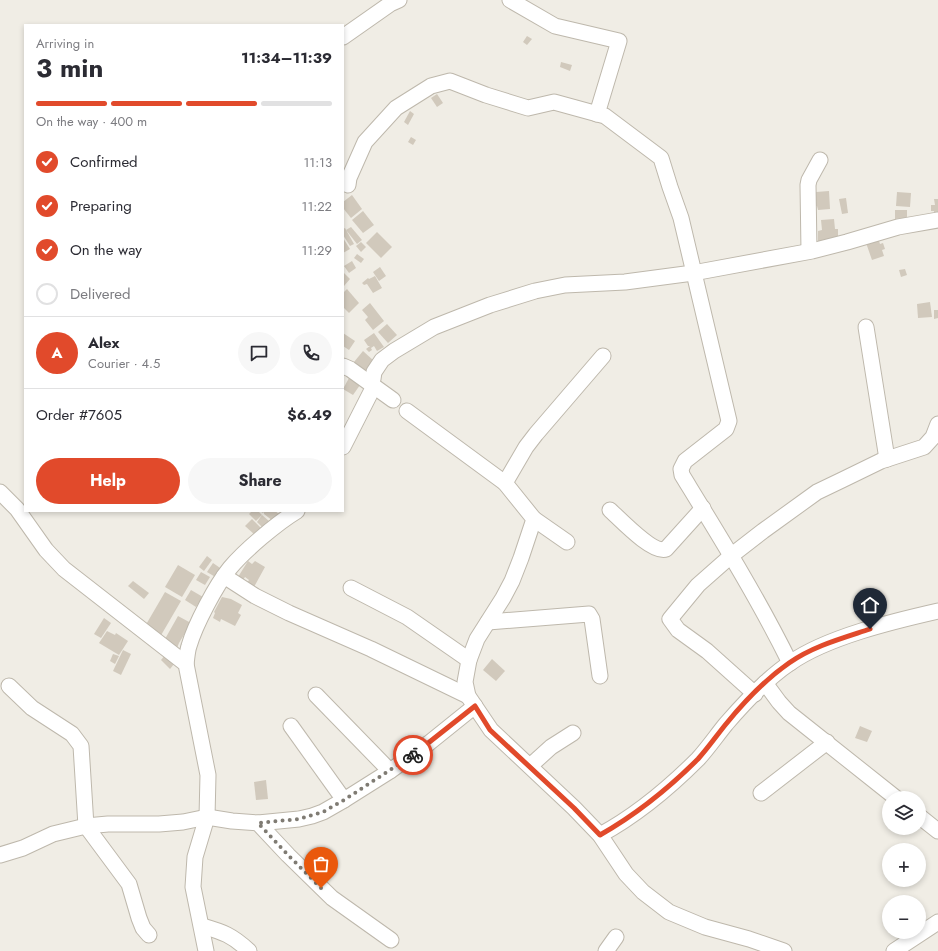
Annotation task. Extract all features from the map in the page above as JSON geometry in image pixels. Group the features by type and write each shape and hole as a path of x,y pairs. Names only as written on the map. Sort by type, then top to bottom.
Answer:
{"street":[{"path":"344,36 390,4 399,0"},
{"path":"510,0 556,26 619,41 597,114"},
{"path":"348,185 349,178 365,142 396,108 431,86 450,81 486,95 528,108 554,102 605,116 661,158 681,218 729,421 726,429 685,461 681,468 682,475 732,555 770,622 790,663"},
{"path":"809,251 808,185 809,180 820,160"},
{"path":"344,445 373,382 374,372 382,360 434,327 505,300 535,291 565,285 625,282 693,273 809,251 847,242 898,227 938,220"},
{"path":"866,327 887,459"},
{"path":"505,483 526,447 536,434 603,356"},
{"path":"344,367 373,382 393,400"},
{"path":"407,411 505,483 534,519 567,542"},
{"path":"755,694 707,651 678,630 670,619 698,585 732,555 818,492 887,459 924,447 932,437 938,424"},
{"path":"0,492 17,509 46,550 64,569 186,664"},
{"path":"610,510 635,533 662,551 666,549 703,508"},
{"path":"206,951 193,887 193,872 207,817 208,775 186,664 188,648 193,634 224,576 246,551 296,512"},
{"path":"534,519 512,580 503,598 477,639 469,660 465,682 471,701 490,730 530,766 600,835 626,874 643,892 669,912 705,927 750,938 784,951"},
{"path":"224,576 255,596 289,613 371,649 471,701"},
{"path":"351,588 407,617 469,660"},
{"path":"600,835 623,822 646,806 667,787 698,758 728,722 765,683 790,663 832,642 877,627 938,611"},
{"path":"488,622 589,614 592,619 600,676"},
{"path":"765,683 789,713 887,791"},
{"path":"9,686 32,708 72,734 81,746 86,826 129,884 143,928 149,935"},
{"path":"316,695 390,771"},
{"path":"0,855 23,848 53,834 86,826 108,824 159,824 183,822 207,817 258,823 299,819 312,816 323,812 344,800 390,771 430,743 471,701"},
{"path":"291,726 344,800"},
{"path":"530,766 551,747 573,732"},
{"path":"761,793 827,742"},
{"path":"926,822 938,831"},
{"path":"258,823 332,898 391,940"},
{"path":"894,951 938,922"},
{"path":"202,926 224,932 235,938 249,951"},
{"path":"606,951 616,937"}],"building":[{"path":"527,36 532,39 527,45 523,42"},
{"path":"561,62 572,65 570,71 560,67"},
{"path":"437,94 443,103 437,107 431,98"},
{"path":"410,111 414,114 408,125 404,122"},
{"path":"411,137 416,140 413,145 408,142"},
{"path":"829,191 830,209 818,210 817,206 814,206 813,197 816,196 816,192"},
{"path":"897,192 911,193 910,207 896,206"},
{"path":"352,195 362,209 351,218 344,209 344,201"},
{"path":"846,198 848,213 842,214 839,199"},
{"path":"934,199 938,199 938,214 934,215 934,211 931,211 931,205 935,205"},
{"path":"895,210 907,210 907,218 895,219"},
{"path":"363,211 374,225 363,233 352,220"},
{"path":"834,219 835,229 838,229 838,237 836,237 837,241 818,242 818,231 822,230 821,220"},
{"path":"351,227 362,240 357,244 346,230"},
{"path":"344,228 354,244 350,246 344,237"},
{"path":"377,232 392,247 381,258 366,243"},
{"path":"877,235 880,244 883,243 885,249 882,250 884,256 872,260 865,240"},
{"path":"344,240 350,249 344,252"},
{"path":"361,242 366,247 361,252 356,246"},
{"path":"357,254 364,259 361,263 354,258"},
{"path":"352,261 356,268 349,273 344,266"},
{"path":"380,267 386,276 379,281 373,272"},
{"path":"905,269 907,275 901,277 899,270"},
{"path":"344,273 350,279 344,286"},
{"path":"375,276 382,288 373,293 367,284 364,285 362,283 368,278 369,279"},
{"path":"347,289 359,303 349,313 344,308 344,292"},
{"path":"930,302 932,317 918,318 917,304"},
{"path":"370,303 384,321 373,330 365,320 368,317 362,310"},
{"path":"934,310 938,310 938,318 934,319"},
{"path":"387,324 397,335 388,343 378,332"},
{"path":"374,333 384,347 377,351 374,346 369,352 366,349 370,346 368,346 364,340"},
{"path":"344,334 355,341 349,350 344,347"},
{"path":"363,351 374,361 365,372 354,362"},
{"path":"349,378 360,385 353,395 344,390"},
{"path":"251,512 259,512 262,515 256,521 249,514"},
{"path":"264,512 276,512 279,514 273,521 264,514"},
{"path":"262,515 269,521 263,528 257,522"},
{"path":"252,519 261,528 255,535 245,526"},
{"path":"207,556 212,560 204,571 199,567"},
{"path":"248,561 252,564 255,561 265,567 254,587 247,583 249,580 245,577 243,580 238,577"},
{"path":"213,563 223,570 217,578 207,572"},
{"path":"178,565 195,575 182,597 165,587"},
{"path":"201,572 210,577 205,585 196,580"},
{"path":"133,581 149,593 144,599 128,586"},
{"path":"191,590 203,597 196,607 185,600"},
{"path":"165,592 181,601 160,637 144,628"},
{"path":"222,597 231,599 242,605 238,613 241,615 235,626 221,619 220,622 213,618 214,612"},
{"path":"178,616 191,623 177,648 165,639"},
{"path":"104,618 111,623 101,638 94,634"},
{"path":"107,631 115,635 116,633 128,641 119,655 99,643"},
{"path":"123,650 131,654 121,675 113,671"},
{"path":"113,654 119,656 115,664 110,661"},
{"path":"165,655 174,664 170,669 161,660"},
{"path":"492,659 505,671 496,681 483,670"},
{"path":"860,726 872,731 867,742 855,738"},
{"path":"266,780 268,799 256,800 254,782"}],"way so far":[{"path":"321,888 258,823 299,819 323,812 390,771 413,755"}],"route":[{"path":"413,755 475,706 490,730 530,766 600,835 623,822 646,806 698,758 728,722 765,683 790,663 832,642 870,629"}]}
